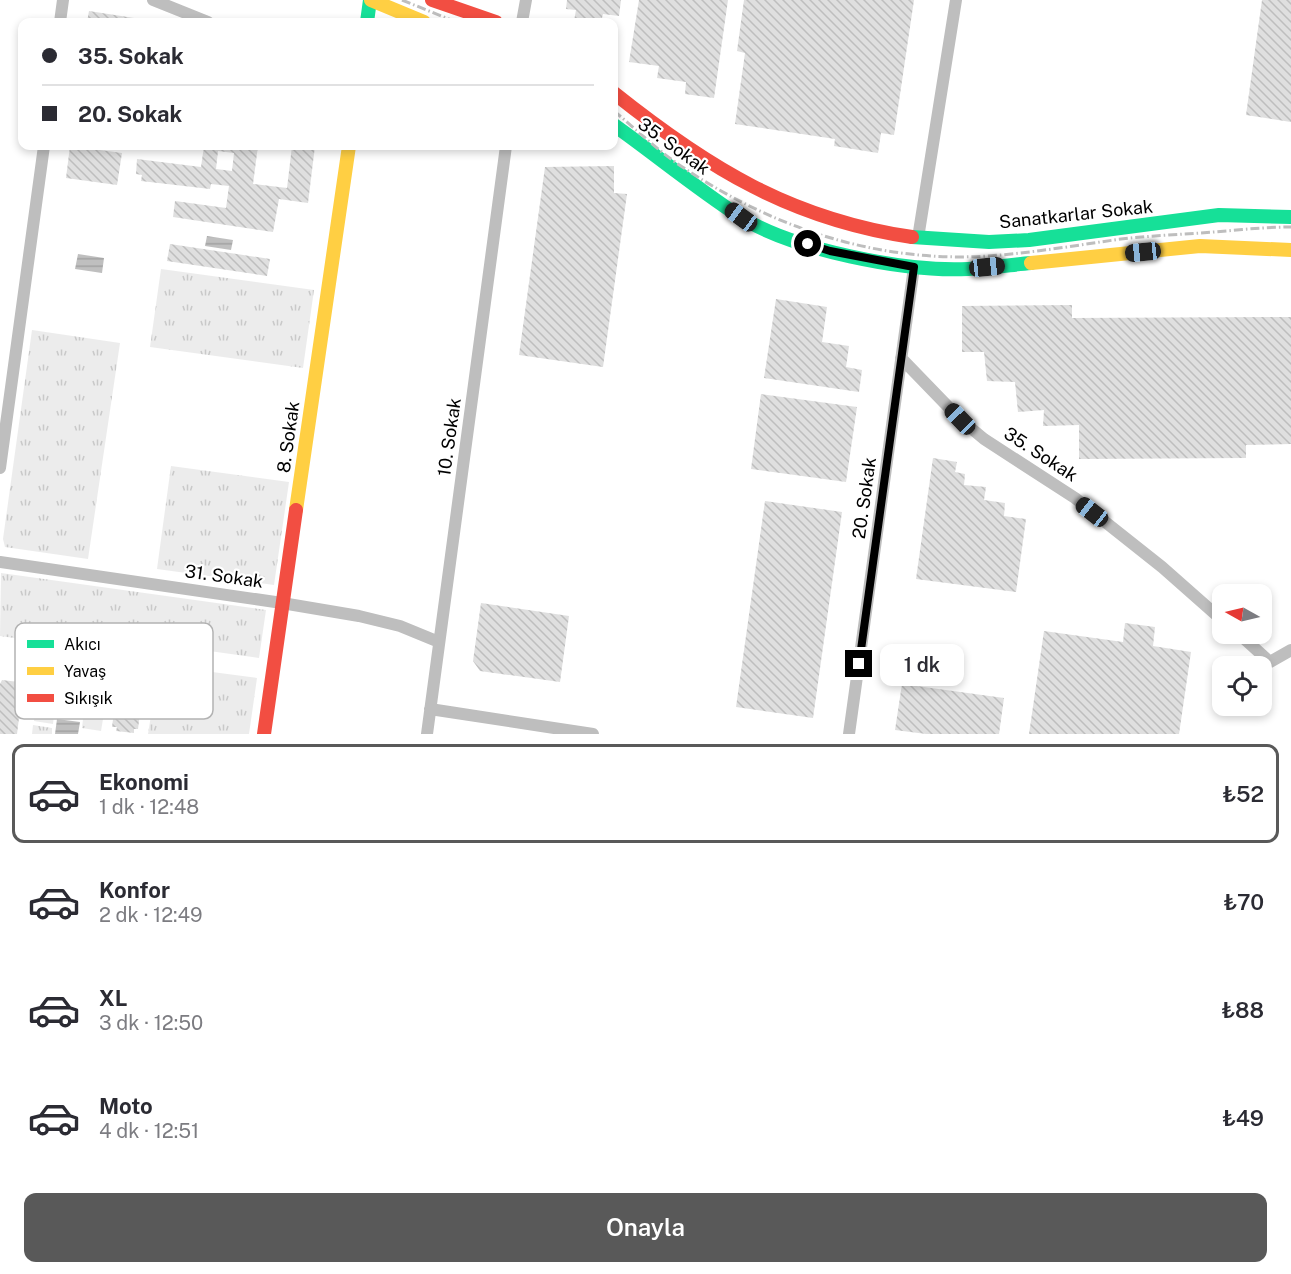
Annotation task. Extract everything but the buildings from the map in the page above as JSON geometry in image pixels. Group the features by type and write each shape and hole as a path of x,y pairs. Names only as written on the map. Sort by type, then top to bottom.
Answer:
{"street":[{"path":"61,18 63,0"},
{"path":"153,0 198,18"},
{"path":"368,18 371,0 414,18"},
{"path":"432,0 484,18"},
{"path":"523,18 526,0"},
{"path":"918,238 956,0"},
{"name":"Sanatkarlar Sokak","path":"618,96 724,172 790,206 839,223 918,238 962,241 1027,240 1116,230 1211,215 1291,217"},
{"name":"35. Sokak","path":"618,128 741,217 787,238 830,251 914,267 967,269 1200,246 1291,250"},
{"path":"0,468 43,150"},
{"name":"8. Sokak","path":"264,734 348,150"},
{"name":"10. Sokak","path":"427,734 505,150"},
{"name":"20. Sokak","path":"849,734 914,267"},
{"name":"35. Sokak","path":"901,358 960,419 1075,498 1162,567 1212,611"},
{"name":"31. Sokak","path":"0,562 282,603 400,626 440,642"},
{"path":"1250,644 1270,662 1291,650"},
{"path":"430,709 593,734"}],"green space":[{"path":"161,269 314,290 303,368 150,347"},
{"path":"32,330 120,343 88,559 5,547 3,539"},
{"path":"171,466 289,482 274,585 157,569"},
{"path":"1,573 266,610 259,658 213,652 213,623 15,623 15,638 0,636"},
{"path":"213,672 257,678 249,734 148,734 150,719 213,719"},
{"path":"34,719 54,719 53,724 34,721"},
{"path":"83,719 103,719 101,731 82,728"},
{"path":"33,725 52,728 52,734 32,734"}],"shaded area":[{"path":"207,236 233,240 231,250 205,246"},
{"path":"78,254 104,258 102,273 75,269"},
{"path":"57,719 80,722 78,734 55,734"}],"railway":[{"path":"402,0 446,18"},
{"path":"618,114 684,168 719,190 755,208 829,238 907,254 947,257 988,256 1114,240 1291,227"}],"traffic: fast":[{"path":"368,18 370,0"},
{"path":"618,128 739,216 788,239 818,249 882,263 943,269 1031,263"},
{"path":"912,237 989,242 1029,240 1219,215 1291,217"}],"traffic: slow":[{"path":"371,0 414,18"},
{"path":"296,510 348,150"},
{"path":"1031,263 1200,246 1291,250"}],"traffic: jam":[{"path":"432,0 484,18"},
{"path":"618,96 683,145 753,186 789,203 828,217 868,229 912,237"},
{"path":"264,734 296,510"}],"route":[{"path":"808,244 830,251 914,267 859,664"}]}
